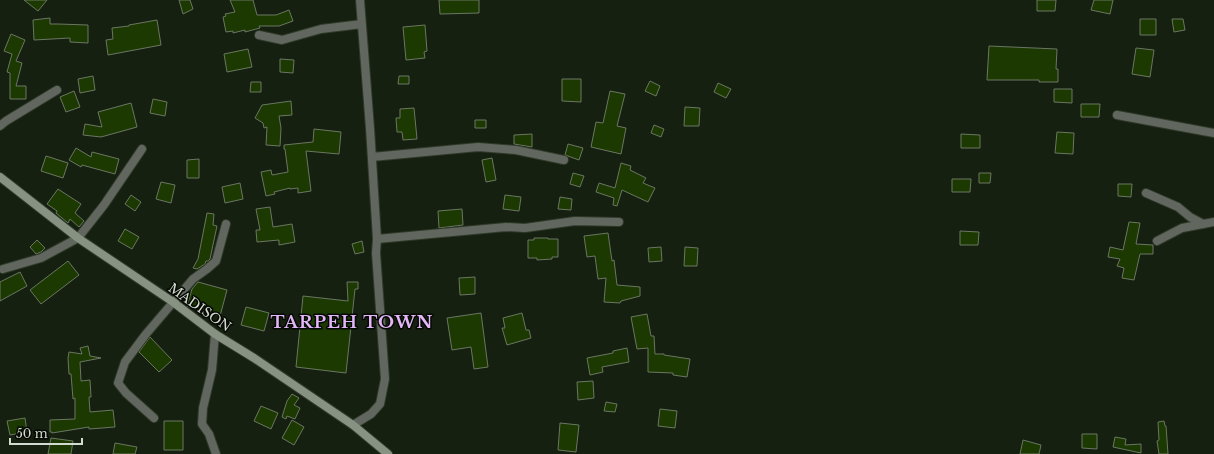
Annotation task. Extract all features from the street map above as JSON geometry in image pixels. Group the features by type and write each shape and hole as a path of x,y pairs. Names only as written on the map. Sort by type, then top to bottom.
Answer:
{"street":[{"path":"353,425 371,414 380,404 385,379 376,253 377,240 372,157 360,0"},
{"path":"259,35 282,40 321,28 362,24"},
{"path":"0,126 57,90"},
{"path":"1117,115 1214,133"},
{"path":"372,157 478,147 516,150 564,160"},
{"path":"3,269 41,258 78,238 104,204 142,149"},
{"name":"MADISON","path":"0,177 78,238 173,302 215,334 254,358 353,425 388,454"},
{"path":"1146,193 1178,207 1190,217 1203,224"},
{"path":"377,240 506,227 525,228 575,221 619,222"},
{"path":"1157,241 1182,228 1214,222"},
{"path":"154,418 126,393 118,383 125,362 146,334 193,279 216,261 226,224"},
{"path":"215,334 212,370 203,408 202,424 209,434 216,454"}],"building":[{"path":"24,0 47,0 38,11"},
{"path":"179,0 190,0 193,9 183,14"},
{"path":"230,0 253,0 257,15 276,15 289,10 293,21 279,26 259,26 260,28 245,32 245,30 233,33 233,31 226,32 223,17 226,16 225,14 235,12"},
{"path":"439,0 479,0 479,13 440,14"},
{"path":"1037,0 1056,0 1055,11 1037,11"},
{"path":"1094,0 1113,0 1110,14 1091,10"},
{"path":"50,18 50,24 88,25 88,43 70,42 70,38 34,40 33,20"},
{"path":"1140,19 1156,19 1156,35 1140,35"},
{"path":"1172,19 1183,19 1185,30 1174,32"},
{"path":"157,20 161,45 108,55 106,40 113,39 112,28"},
{"path":"425,25 427,51 424,52 425,58 406,60 403,27"},
{"path":"11,34 25,40 16,61 22,63 16,86 26,86 26,99 10,99 10,73 7,72 12,54 4,51"},
{"path":"989,46 1057,49 1056,69 1058,69 1058,82 1039,82 1039,80 987,80"},
{"path":"1136,48 1154,50 1150,77 1132,74"},
{"path":"248,49 252,67 227,72 224,54"},
{"path":"280,59 294,60 293,73 280,72"},
{"path":"93,76 95,90 80,93 78,79"},
{"path":"399,76 409,76 409,84 398,84"},
{"path":"562,79 581,79 581,102 562,101"},
{"path":"650,81 660,86 656,96 645,91"},
{"path":"251,82 261,82 261,92 250,92"},
{"path":"718,83 731,89 726,98 714,92"},
{"path":"1054,89 1072,89 1072,103 1054,102"},
{"path":"74,91 80,107 66,112 60,97"},
{"path":"610,91 625,94 617,126 626,128 621,154 591,147 596,122 603,123"},
{"path":"153,99 167,102 165,116 150,113"},
{"path":"291,101 292,115 279,116 281,128 280,146 266,145 267,127 264,128 263,123 255,118 262,105"},
{"path":"131,103 137,127 101,137 83,135 85,124 102,127 98,112"},
{"path":"1081,104 1100,104 1099,117 1081,117"},
{"path":"685,107 700,108 699,126 684,126"},
{"path":"414,108 417,139 403,140 402,132 397,132 396,118 400,118 400,109"},
{"path":"475,120 486,120 486,128 475,128"},
{"path":"654,125 664,129 661,137 651,133"},
{"path":"314,129 341,132 339,154 306,151 311,191 298,193 298,188 290,188 274,192 275,194 266,196 261,172 271,170 272,175 288,172 284,145 313,142"},
{"path":"1057,132 1074,133 1073,154 1055,153"},
{"path":"532,134 532,147 514,144 514,135"},
{"path":"961,134 980,135 980,148 961,148"},
{"path":"568,144 583,148 579,160 565,155"},
{"path":"76,148 91,157 92,152 119,159 115,174 82,165 81,167 69,160"},
{"path":"46,156 68,163 63,178 41,171"},
{"path":"492,158 496,180 486,182 482,160"},
{"path":"199,159 199,178 187,178 187,160"},
{"path":"621,163 631,166 630,170 646,178 643,183 655,188 648,202 622,190 617,206 613,205 614,198 596,192 599,183 615,188"},
{"path":"573,173 584,176 580,187 570,184"},
{"path":"979,173 991,173 990,183 979,183"},
{"path":"952,179 971,179 970,192 952,192"},
{"path":"161,182 175,185 171,203 156,199"},
{"path":"240,183 243,199 225,203 222,187"},
{"path":"1118,184 1132,184 1131,197 1118,196"},
{"path":"58,189 81,204 75,213 84,221 79,227 70,219 68,223 56,213 57,211 47,204"},
{"path":"131,195 141,202 135,211 125,204"},
{"path":"505,195 521,197 519,211 503,209"},
{"path":"560,197 572,199 571,210 558,209"},
{"path":"270,207 273,227 292,224 295,242 279,245 279,240 257,242 256,230 260,230 256,209"},
{"path":"462,209 463,225 439,228 438,211"},
{"path":"207,213 214,214 213,225 217,226 210,259 197,269 193,268 198,259"},
{"path":"1129,222 1140,223 1136,244 1153,245 1153,254 1140,254 1134,280 1122,278 1124,268 1117,266 1120,259 1108,257 1110,247 1123,250"},
{"path":"125,229 139,237 132,249 118,241"},
{"path":"960,231 979,232 978,245 960,245"},
{"path":"608,233 612,261 614,260 617,285 640,287 640,296 621,301 620,303 604,302 606,278 598,279 595,256 587,257 584,236"},
{"path":"534,238 558,239 558,257 537,260 537,258 528,258 528,240 534,240"},
{"path":"37,240 45,248 36,254 30,247"},
{"path":"362,241 364,252 355,254 352,244"},
{"path":"661,247 662,261 649,262 648,248"},
{"path":"685,247 698,248 697,266 684,266"},
{"path":"68,261 79,275 41,304 30,290"},
{"path":"20,272 27,286 0,301 0,282"},
{"path":"475,277 475,294 460,295 459,278"},
{"path":"198,282 227,290 220,316 187,306 192,289"},
{"path":"347,282 358,282 358,289 355,289 346,373 296,367 303,296 348,301"},
{"path":"246,307 269,313 264,331 241,325"},
{"path":"481,313 488,367 474,369 471,347 452,350 447,318"},
{"path":"522,313 526,330 529,330 531,338 507,345 502,328 505,328 503,318"},
{"path":"647,314 651,336 654,336 655,354 664,354 690,359 687,377 673,375 673,373 648,372 648,348 637,349 631,317"},
{"path":"150,337 172,360 159,372 139,352"},
{"path":"88,346 90,356 101,358 80,362 81,381 90,380 90,412 113,410 115,427 89,429 89,427 52,433 50,432 50,420 75,419 75,398 73,399 71,374 69,374 69,352 82,354 80,348"},
{"path":"627,348 629,362 602,367 603,372 590,375 587,358 613,353 613,351"},
{"path":"593,381 594,398 578,400 577,382"},
{"path":"292,394 299,398 294,405 300,408 295,419 287,416 286,419 282,417 287,401"},
{"path":"606,402 617,404 615,412 604,411"},
{"path":"261,406 278,413 271,429 254,421"},
{"path":"660,409 677,411 675,428 658,426"},
{"path":"25,418 27,432 10,435 7,421"},
{"path":"292,420 304,427 294,445 282,438"},
{"path":"164,421 183,421 183,450 164,450"},
{"path":"1164,421 1166,426 1168,454 1159,454 1157,441 1159,440 1158,422"},
{"path":"560,423 579,425 576,452 558,450"},
{"path":"1082,434 1097,434 1097,449 1082,448"},
{"path":"1115,437 1126,439 1125,445 1141,444 1141,453 1113,447"},
{"path":"51,438 73,441 71,454 48,454"},
{"path":"1023,440 1041,445 1039,454 1020,454"},
{"path":"115,443 137,447 135,454 113,454"}],"district":[{"name":"TARPEH TOWN","path":"352,322"}]}
